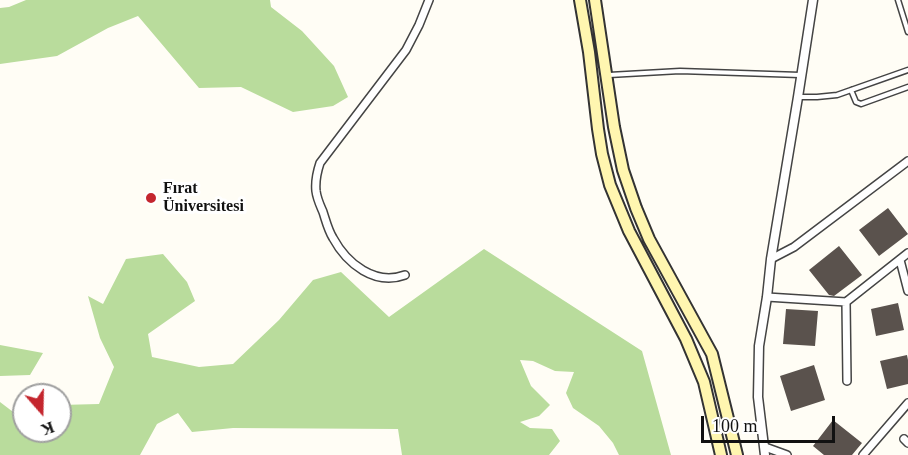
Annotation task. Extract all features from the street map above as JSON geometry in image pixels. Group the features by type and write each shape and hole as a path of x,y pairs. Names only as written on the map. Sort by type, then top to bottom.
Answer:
{"main road":[{"path":"580,0 599,137 610,185 629,231 686,339 704,382 721,455"},
{"path":"594,0 623,170 649,239 712,354 737,455"}],"street":[{"path":"405,275 392,279 373,276 347,257 334,240 326,222 317,198 316,182 320,163 406,50 429,0"},
{"path":"787,455 765,451 758,396 759,346 813,0"},
{"path":"771,259 794,247 908,161"},
{"path":"767,297 846,302 908,253"},
{"path":"900,260 908,291"},
{"path":"846,302 848,381"},
{"path":"863,455 908,403"}],"lane":[{"path":"898,0 908,32"},
{"path":"798,97 829,97 908,70"},
{"path":"605,75 680,71 802,75"},
{"path":"851,90 856,102 861,104 908,87"}],"green space":[{"path":"26,0 270,0 271,7 302,31 334,66 348,97 333,106 293,112 241,87 199,88 138,16 108,28 57,56 0,64 0,8"},
{"path":"484,249 642,351 671,455 619,455 613,443 599,426 573,408 566,393 574,372 555,371 533,361 520,360 531,386 550,405 539,416 520,422 530,428 552,429 560,441 549,455 402,455 398,429 233,428 192,432 178,413 157,424 140,455 0,455 0,402 12,411 12,443 72,443 72,405 99,404 114,367 100,338 88,296 103,304 126,259 163,254 187,282 195,301 148,334 152,357 199,367 233,364 279,320 313,280 341,272 389,317"},
{"path":"0,345 43,353 30,375 0,376"}],"building":[{"path":"888,208 908,234 879,256 859,230"},
{"path":"839,246 862,275 834,296 829,295 809,270"},
{"path":"898,303 904,330 876,336 871,309"},
{"path":"786,309 818,311 815,346 783,344"},
{"path":"907,355 908,384 887,389 880,361"},
{"path":"814,365 825,400 791,411 780,376"},
{"path":"833,420 862,443 852,455 824,455 813,446"}],"place":[{"name":"Fırat Üniversitesi","path":"151,198"}]}
